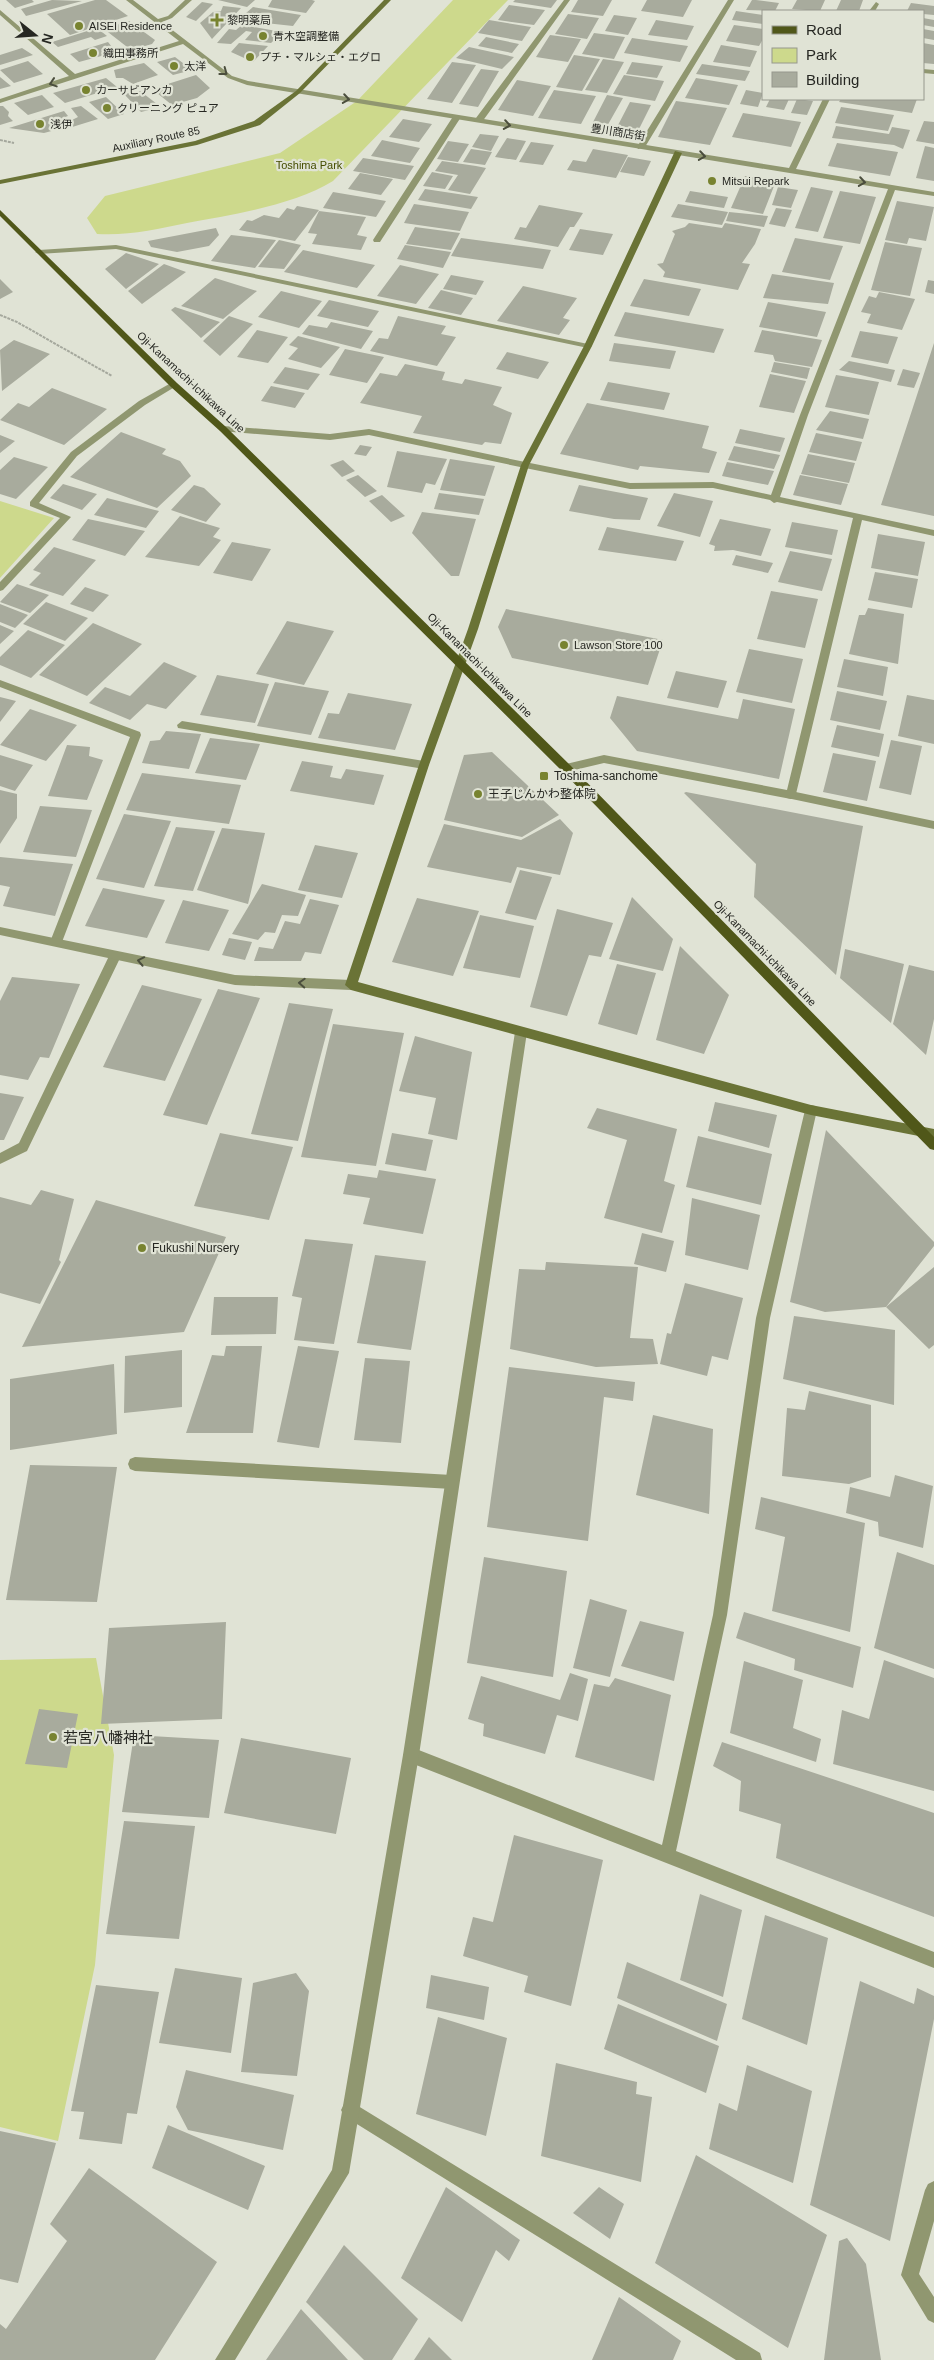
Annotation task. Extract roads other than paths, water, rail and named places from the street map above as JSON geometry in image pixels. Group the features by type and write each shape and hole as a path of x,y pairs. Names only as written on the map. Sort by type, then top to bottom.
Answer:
{"main road":[{"name":"Oji-Kanamachi-Ichikawa Line","path":"0,212 566,768 934,1145"}],"street":[{"name":"豊川商店街","path":"129,0 230,77 247,83 934,194"},
{"path":"156,22 170,17 189,0"},
{"name":"Auxiliary Route 85","path":"0,182 197,143 257,122 298,92 388,0"},
{"path":"480,120 566,0"},
{"path":"641,147 731,0"},
{"path":"873,10 876,4"},
{"path":"0,12 73,76"},
{"path":"0,101 183,42"},
{"path":"790,171 826,100"},
{"path":"377,240 458,117"},
{"path":"351,985 424,765 461,664 525,465 588,346 678,153"},
{"path":"774,500 804,415 892,187"},
{"path":"40,252 116,247 588,346"},
{"path":"0,588 66,517 32,504 74,454 142,403 174,385"},
{"path":"223,429 330,437 369,432 630,486 713,485 934,534"},
{"path":"792,795 858,517"},
{"path":"0,683 136,735 56,942"},
{"path":"182,725 424,765"},
{"path":"566,768 604,759 870,810 934,825"},
{"path":"0,931 235,980 351,985 811,1110 934,1134"},
{"path":"0,1159 23,1148 115,956"},
{"path":"224,2360 340,2173 411,1755 520,1032"},
{"path":"667,1857 720,1615 763,1318 811,1110"},
{"path":"135,1464 452,1482"},
{"path":"411,1755 667,1857 934,1960"},
{"path":"350,2110 753,2360"},
{"path":"934,2190 910,2275 934,2314"}],"place":[{"name":"黎明薬局","path":"217,20"},
{"name":"AISEI Residence","path":"79,26"},
{"name":"青木空調整備","path":"263,36"},
{"name":"織田事務所","path":"93,53"},
{"name":"プチ・マルシェ・エグロ","path":"250,57"},
{"name":"太洋","path":"174,66"},
{"name":"カーサビアンカ","path":"86,90"},
{"name":"クリーニング ピュア","path":"107,108"},
{"name":"浅伊","path":"40,124"},
{"name":"Mitsui Repark","path":"712,181"},
{"name":"Lawson Store 100","path":"564,645"},
{"name":"Toshima-sanchome","path":"544,776"},
{"name":"王子じんかわ整体院","path":"478,794"},
{"name":"Fukushi Nursery","path":"142,1248"},
{"name":"若宮八幡神社","path":"53,1737"}],"park label":[{"name":"Toshima Park","path":"309,165"}]}
